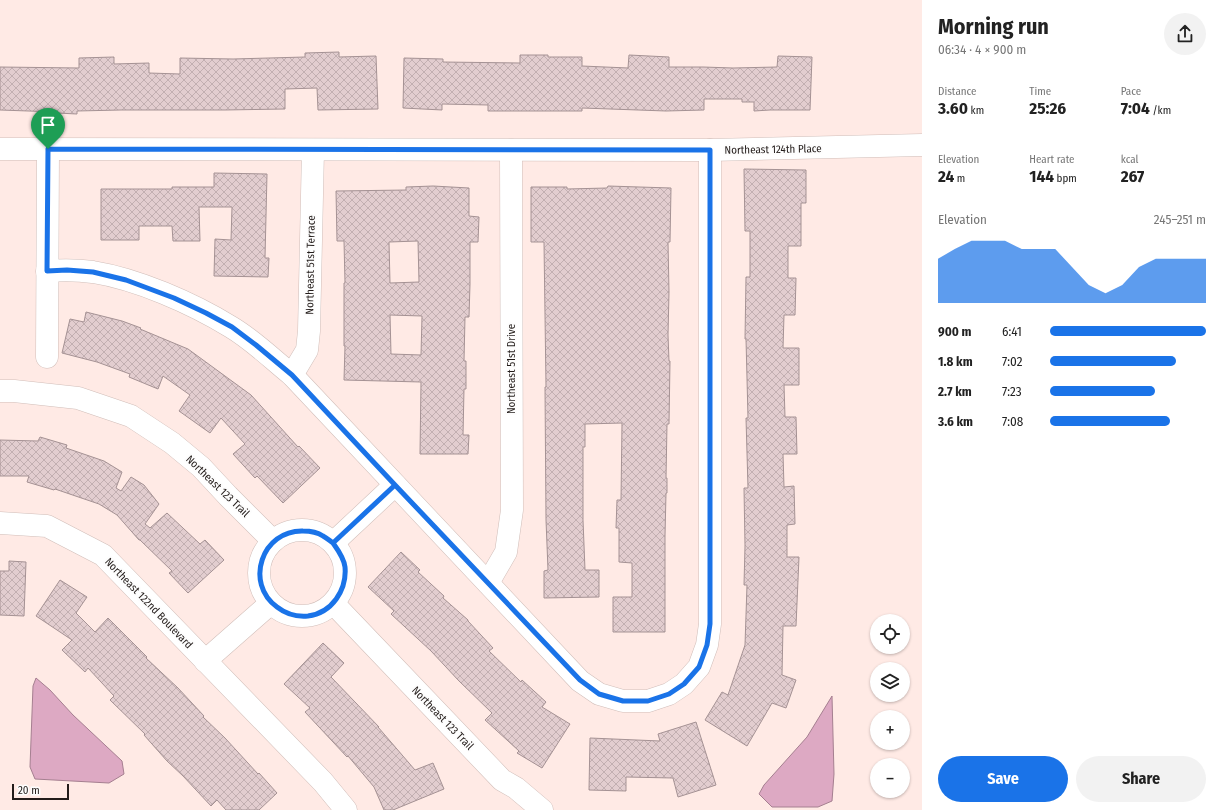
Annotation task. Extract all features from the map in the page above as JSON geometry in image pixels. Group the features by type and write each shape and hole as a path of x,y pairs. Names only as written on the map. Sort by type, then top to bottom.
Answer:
{"street":[{"name":"Northeast 124th Place","path":"0,149 710,150 922,145"},
{"path":"47,357 48,149"},
{"name":"Northeast 51st Terrace","path":"292,375 307,350 309,332 313,150"},
{"name":"Northeast 51st Drive","path":"488,582 506,552 512,510 511,150"},
{"path":"47,271 67,270 93,272 126,280 174,298 232,327 292,375 580,680 599,694 623,701 648,701 669,694 684,684 699,667 707,645 710,624 710,150"},
{"name":"Northeast 123 Trail","path":"0,390 78,398 131,416 172,443 201,467 274,541"},
{"path":"333,543 395,485"},
{"name":"Northeast 122nd Boulevard","path":"0,523 47,526 103,555 323,782 346,810"},
{"path":"297,531 310,531 322,535 333,543 341,554 345,566 345,580 341,592 333,603 322,611 309,616 295,616 282,611 271,603 263,592 259,579 260,565 265,552 274,541 284,534 297,531"},
{"path":"205,661 271,603"},
{"name":"Northeast 123 Trail","path":"333,603 502,780 516,788 542,810"},
{"name":"Northeast 123 Trail","path":"502,780 506,793 522,810"}],"shaded area":[{"path":"36,678 122,761 124,774 109,783 35,779 30,767 33,686"},
{"path":"832,696 834,774 832,801 818,807 772,807 759,794 764,785 807,737"}],"building":[{"path":"339,52 339,57 376,56 378,109 318,110 317,88 285,89 285,109 77,111 77,114 0,110 0,67 79,68 79,58 114,57 114,64 149,63 149,73 180,74 180,58 233,59 305,57 305,53"},
{"path":"520,55 582,57 582,66 628,68 629,55 669,57 669,67 733,68 777,67 778,56 812,57 810,110 754,111 754,102 742,102 742,99 704,99 704,110 666,111 582,108 582,111 488,111 488,105 442,104 442,110 403,108 404,58 443,59 443,62 520,63"},
{"path":"744,169 806,170 806,203 801,203 801,246 788,246 788,278 796,278 795,315 784,315 783,348 799,348 799,385 784,385 785,417 796,417 797,454 783,454 784,487 794,486 795,524 787,525 787,557 799,557 796,626 783,626 782,675 796,680 786,708 772,703 747,746 705,720 722,692 728,695 745,645 747,585 744,585 744,488 748,488 746,418 748,418 745,339 746,277 750,277 750,231 745,231"},
{"path":"214,173 267,174 265,258 269,258 268,277 214,276 215,239 231,240 232,207 199,207 200,241 173,241 172,226 139,226 139,240 101,240 101,189 172,189 172,187 214,187"},
{"path":"433,186 469,188 469,216 479,217 478,242 470,242 469,317 465,317 464,361 466,361 466,389 464,389 463,435 469,435 468,454 420,454 421,382 344,380 344,241 337,241 336,191 406,190 406,187","holes":["418,241 419,282 390,283 389,242","390,315 422,316 421,355 391,354"]},
{"path":"608,186 671,188 670,242 668,242 668,335 670,361 666,478 665,632 613,632 613,597 632,597 632,563 619,562 619,528 616,528 617,500 621,500 622,423 585,424 585,447 583,447 583,520 585,570 599,570 599,597 544,598 544,571 548,570 546,520 544,242 531,242 531,187 567,187 567,189 607,188"},
{"path":"86,312 122,321 188,349 251,395 298,447 299,446 320,468 283,503 257,476 255,478 233,454 245,444 221,418 210,433 179,411 190,395 163,376 158,389 129,377 130,374 97,362 62,353 70,319 84,322"},
{"path":"40,437 67,445 66,448 104,461 122,472 116,488 121,491 131,477 144,485 159,504 145,524 150,528 167,513 200,544 205,540 224,560 188,593 169,573 172,571 139,540 117,515 99,504 55,489 54,490 27,482 29,476 0,476 0,440 38,441"},
{"path":"401,552 420,570 418,572 444,596 443,598 468,620 493,648 489,651 521,682 522,680 546,702 542,707 570,724 542,768 517,753 519,751 485,720 492,713 431,651 391,614 394,611 368,587"},
{"path":"9,561 26,562 24,616 0,615 0,571 9,571"},
{"path":"60,580 87,597 76,613 95,632 108,618 147,657 146,658 178,688 204,716 203,717 277,793 259,810 226,810 217,800 211,806 167,761 144,735 145,734 110,700 114,696 88,668 85,672 62,650 72,640 36,616"},
{"path":"323,643 344,663 331,677 379,727 415,770 433,763 444,789 393,810 384,810 374,787 348,756 347,757 305,712 310,708 284,684"},
{"path":"696,722 716,785 678,797 673,778 626,777 626,791 589,790 590,738 660,741 658,734"}],"route":[{"path":"48,149 47,271 67,270 93,272 126,280 174,298 232,327 292,375 395,485 333,543 322,535 310,531 297,531 284,534 274,541 265,552 260,565 259,579 263,592 271,603 282,611 295,616 309,616 322,611 333,603 341,592 345,580 345,566 341,554 333,543 364,514 395,485 580,680 599,694 623,701 648,701 669,694 684,684 699,667 707,645 710,624 710,150 48,149"}]}
